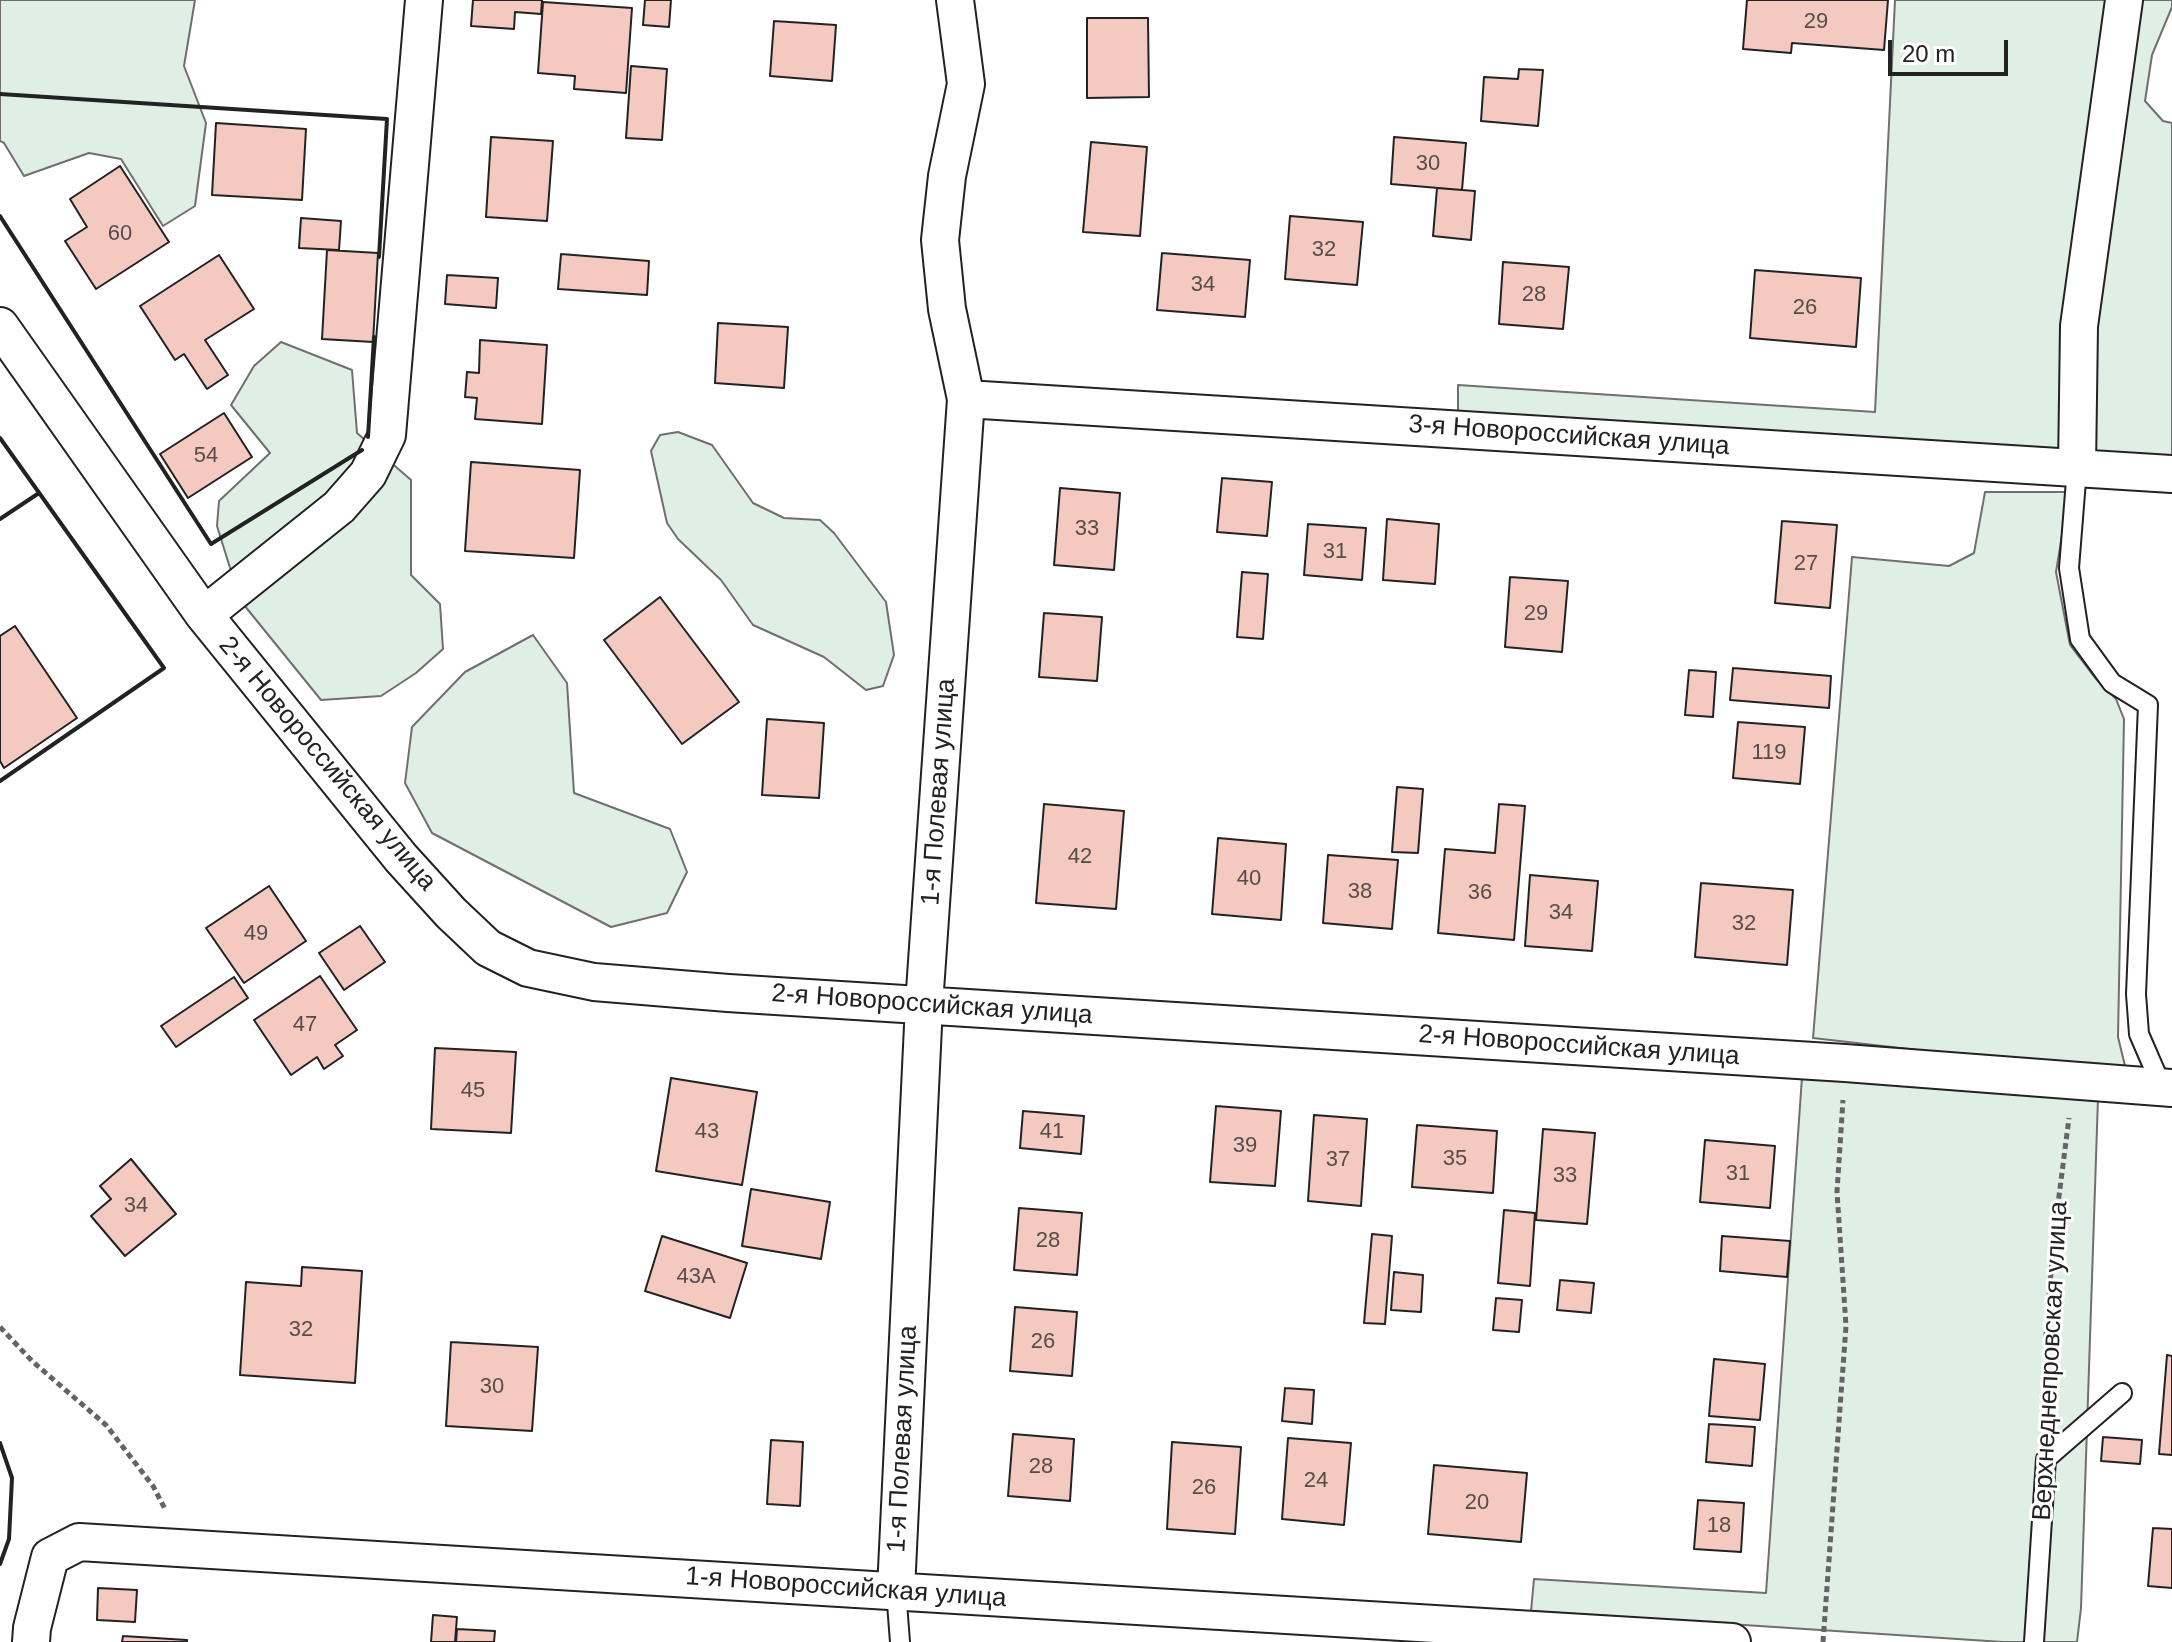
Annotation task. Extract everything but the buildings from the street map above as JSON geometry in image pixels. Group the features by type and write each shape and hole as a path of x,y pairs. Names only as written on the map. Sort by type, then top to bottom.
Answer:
{"street":[{"path":"204,615 339,507 368,474 387,435 424,0"},
{"name":"1-я Полевая улица","path":"896,1590 924,1005 966,399 947,309 940,240 947,176 966,84 955,0"},
{"path":"2077,468 2079,326 2124,0"},
{"name":"2-я Новороссийская улица","path":"0,326 204,615 401,858 488,948 528,968 594,982 1845,1063 2167,1087"},
{"name":"3-я Новороссийская улица","path":"966,399 2172,474"},
{"name":"1-я Новороссийская улица","path":"31,1642 50,1557 79,1542 1732,1642"}],"lane":[{"path":"2077,468 2069,568 2080,639 2112,683 2148,705 2136,994 2139,1034 2167,1087"},
{"path":"2046,1459 2122,1393"},
{"name":"Верхнеднепровская улица","path":"2034,1642 2046,1459"},
{"path":"896,1590 900,1642"}],"path":[{"path":"1823,1642 1846,1326 1837,1192 1845,1063"},
{"name":"Верхнеднепровская улица","path":"2046,1459 2046,1335 2054,1235 2074,1081"},
{"path":"0,1327 32,1361 106,1425 153,1486 186,1548"}],"green space":[{"path":"0,0 195,0 184,66 206,123 195,206 163,226 121,159 89,153 24,176 0,141"},
{"path":"1895,0 2172,0 2152,55 2145,101 2163,121 2172,123 2172,460 1458,417 1458,385 1875,412"},
{"path":"281,342 352,370 357,433 411,480 411,575 440,604 443,649 416,673 381,696 321,700 240,600 217,526 219,501 270,453 231,405 254,366"},
{"path":"678,432 712,445 753,503 784,518 820,520 834,533 886,602 894,655 883,686 866,690 824,657 753,625 721,580 678,539 667,523 651,451 660,435"},
{"path":"1985,492 2069,492 2056,572 2070,645 2116,699 2124,719 2118,1037 2127,1074 1813,1038 1852,557 1949,566 1974,553"},
{"path":"533,635 567,683 574,793 670,829 687,872 667,913 611,927 432,833 405,783 412,727 465,672"},
{"path":"1802,1077 2098,1098 2081,1608 2077,1642 2003,1642 1531,1611 1534,1579 1766,1593"}],"wall":[{"path":"0,94 387,119 379,257"},
{"path":"0,216 211,544 362,450"},
{"path":"368,437 374,337"},
{"path":"0,438 164,668 0,781"},
{"path":"0,519 39,493"},
{"path":"0,1443 12,1478 9,1539 0,1564"}]}
